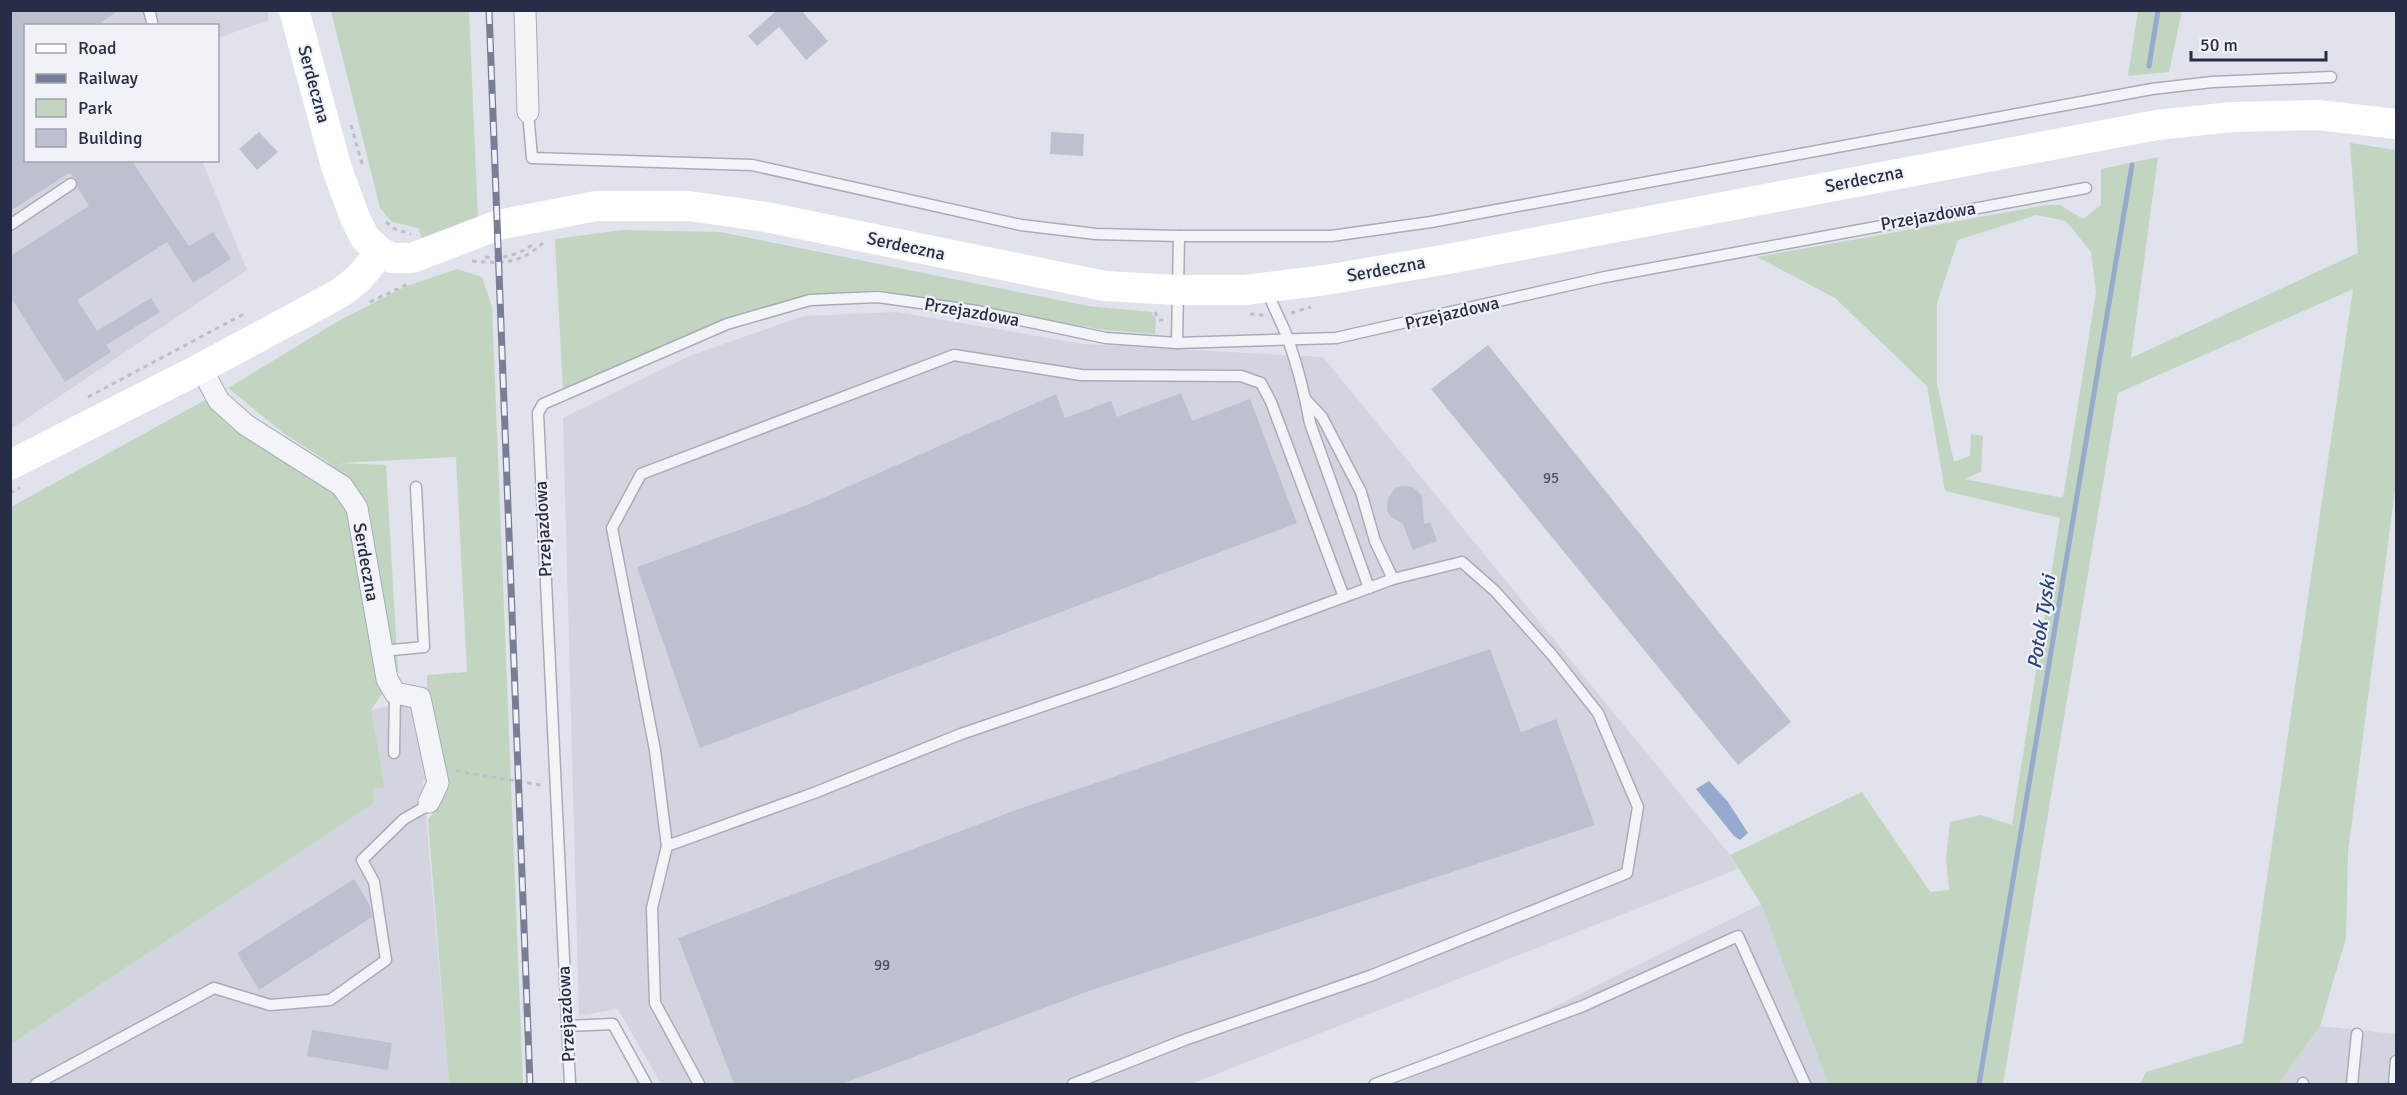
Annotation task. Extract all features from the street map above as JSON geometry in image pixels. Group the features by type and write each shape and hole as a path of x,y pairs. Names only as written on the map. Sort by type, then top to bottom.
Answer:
{"street":[{"name":"Serdeczna","path":"294,10 336,166 355,218 365,238 380,252 392,258 412,258 498,225 596,206 689,206 766,217 1105,286 1177,290 1245,290 1326,280 1448,259 2157,125 2232,117 2318,115 2397,124"},
{"path":"525,10 528,112"},
{"path":"10,465 201,368 351,286 367,272 380,252"},
{"name":"Serdeczna","path":"201,368 219,401 246,425 342,486 357,508 387,679 395,693"},
{"path":"395,693 420,698 438,783 429,802"}],"lane":[{"path":"528,112 532,158 752,165 1021,225 1096,234 1330,236 1431,222 2152,89 2211,81 2331,77"},
{"path":"10,225 71,184"},
{"name":"Przejazdowa","path":"570,1084 538,413 543,404 727,324 810,300 878,297 977,311 1106,338 1177,343 1336,339 1605,277 2086,188"},
{"path":"1177,343 1179,236"},
{"path":"1266,287 1275,314 1288,340 1306,399 1310,423 1369,588"},
{"path":"699,1084 655,1003 652,908 667,846 655,750 612,528 641,474 954,355 1081,375 1241,376 1261,383 1271,402 1344,597"},
{"path":"1306,399 1322,417 1360,492 1375,541 1393,579"},
{"path":"382,651 424,647 416,487"},
{"path":"667,846 814,793 961,734 1116,681 1393,579 1461,562 1495,591 1552,655 1598,712 1638,807 1627,873 1370,976 1188,1039 1073,1084"},
{"path":"393,753 395,693"},
{"path":"36,1084 214,988 270,1005 330,1000 386,960 374,882 362,860 404,819 427,806 429,802"},
{"path":"1375,1084 1583,1006 1738,936 1805,1084"},
{"path":"566,1026 613,1024 646,1084"},
{"path":"2352,1084 2357,1034"},
{"path":"2394,1084 2397,1062"}],"path":[{"path":"350,117 364,172"},
{"path":"381,217 396,229 411,232 418,255"},
{"path":"435,768 555,788"}],"shaded area":[{"path":"11,11 267,11 269,20 219,38 219,24 24,24 24,162 202,162 247,270 11,429"},
{"path":"897,312 1083,344 1323,357 1730,855 1738,869 1191,1084 661,1084 618,1009 579,1016 563,418 689,356 804,316"},
{"path":"415,702 429,779 423,781 449,1084 11,1084 11,1044 374,803 373,789 385,787 370,710"},
{"path":"1761,904 1828,1084 1399,1084"},
{"path":"2320,1026 2396,1034 2396,1084 2278,1084"}],"green space":[{"path":"331,11 469,11 478,220 422,239 418,228 392,222 380,208"},
{"path":"2138,11 2182,11 2169,72 2128,76"},
{"path":"2350,143 2396,150 2396,482 2348,852 2346,938 2320,1026 2278,1084 2140,1084 2146,1072 2243,1043 2353,289 2118,393 2003,1084 1828,1084 1761,904 1730,855 1862,792 1930,892 1949,890 1946,859 1950,822 1981,815 2012,825 2060,518 1945,491 1927,386 1835,298 1757,257 2046,205 2060,205 2083,219 2101,205 2101,169 2158,157 2131,358 2358,253","holes":["2036,215 2066,221 2091,252 2096,292 2063,498 1964,479 1981,472 1983,436 1971,434 1970,456 1954,462 1937,384 1937,303 1958,240"]},
{"path":"622,230 720,232 1088,306 1151,312 1156,319 1155,334 1104,330 879,290 810,295 726,319 563,391 555,239"},
{"path":"457,269 482,277 492,307 523,1084 449,1084 428,820 444,795 427,694 427,675 467,672 456,457 339,463 386,465 398,671 371,710 385,788 373,789 374,803 11,1044 11,507 205,400 232,428 339,498 329,463 282,432 228,388 335,323 404,287"}],"water":[{"path":"1709,781 1728,802 1748,833 1740,840 1734,836 1696,789"}],"building":[{"path":"10,10 119,10 99,24 24,24 24,162 132,162 189,246 213,232 231,259 193,283 167,242 77,300 97,331 151,298 160,312 106,345 111,352 65,382 10,296 10,256 89,206 78,188 77,180 69,173 10,211"},
{"path":"777,10 801,10 828,41 806,60 779,27 757,46 748,36"},
{"path":"259,132 278,152 257,170 239,149"},
{"path":"1051,132 1084,134 1083,156 1050,154"},
{"path":"1488,345 1791,722 1738,765 1431,389"},
{"path":"1181,393 1192,421 1250,399 1297,523 700,748 637,567 807,505 1056,394 1065,418 1111,401 1117,417"},
{"path":"1413,487 1422,496 1424,524 1430,522 1437,541 1413,550 1403,524 1390,516 1387,510 1388,498 1395,488"},
{"path":"1490,649 1521,732 1556,719 1595,825 1086,992 842,1084 734,1084 678,938 1016,810"},
{"path":"354,879 370,906 372,917 259,990 237,953"},
{"path":"312,1030 392,1043 388,1070 307,1056"}],"waterway":[{"name":"Potok Tyski","path":"2149,66 2158,10"},
{"name":"Potok Tyski","path":"1979,1084 2132,165"}],"railway":[{"path":"489,10 530,1084"}]}
